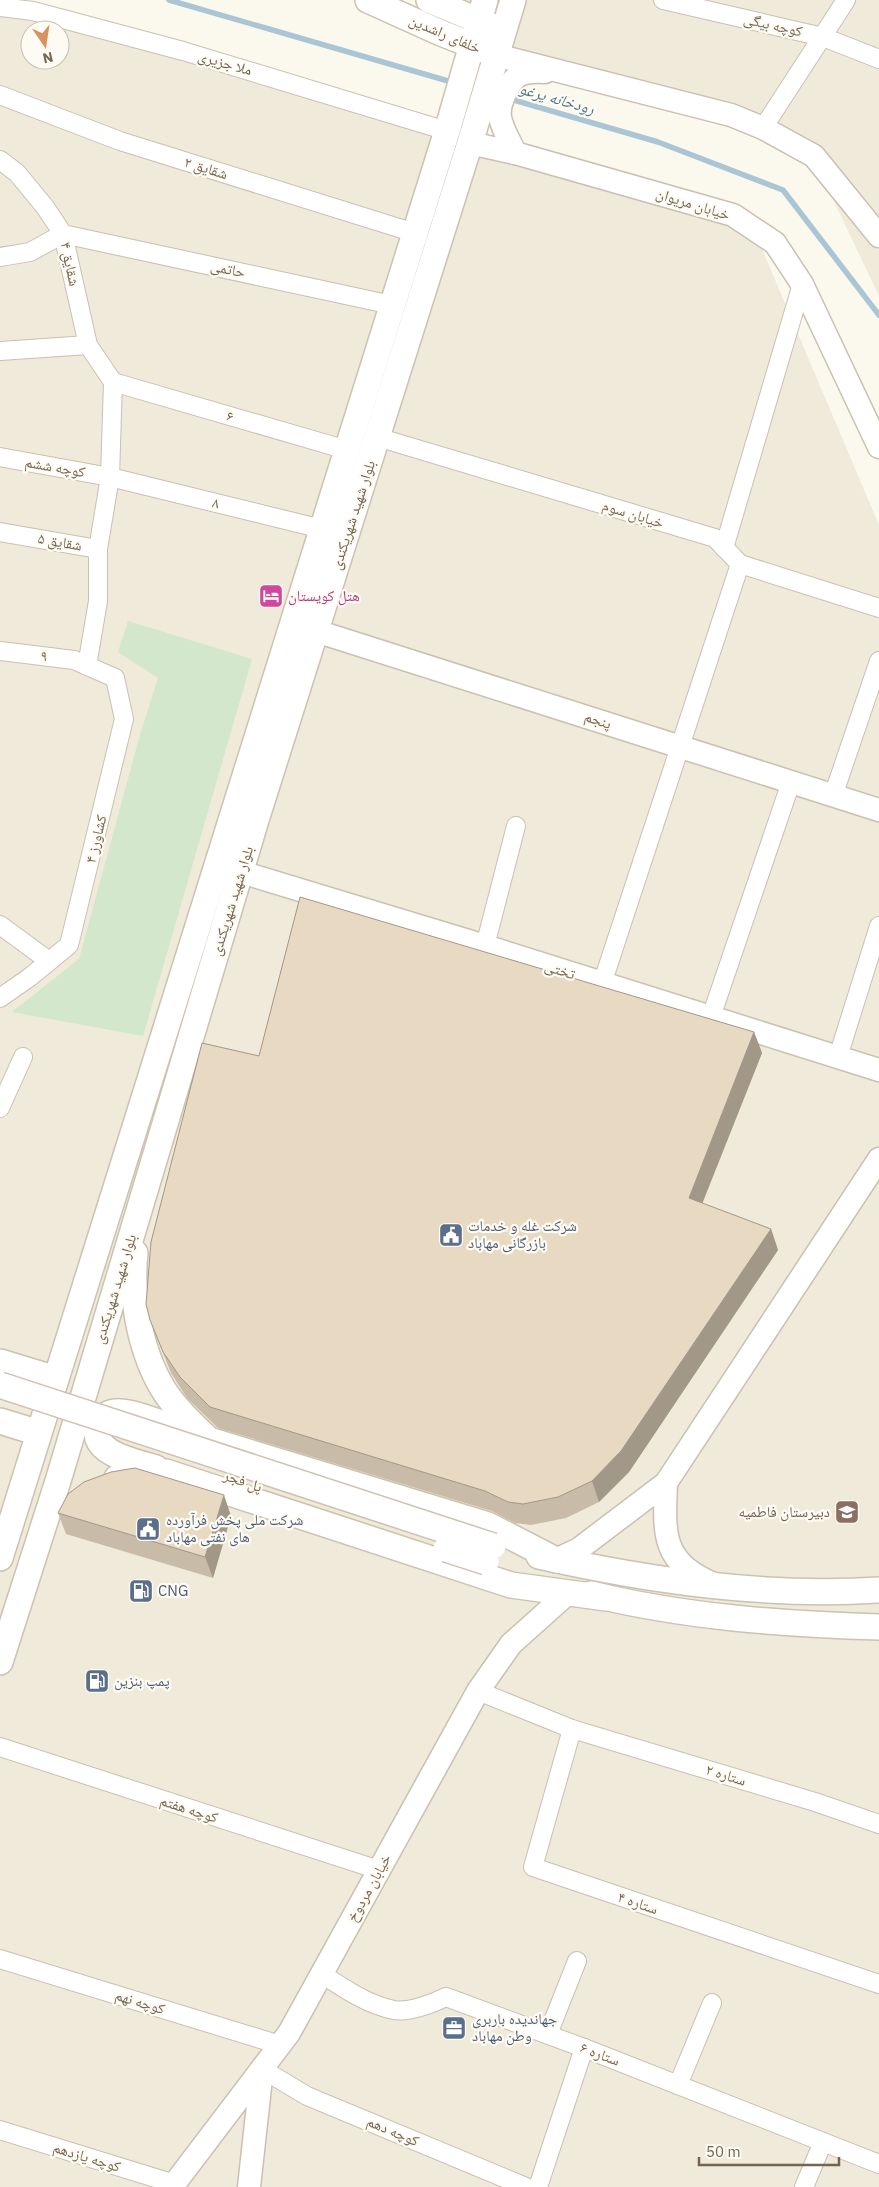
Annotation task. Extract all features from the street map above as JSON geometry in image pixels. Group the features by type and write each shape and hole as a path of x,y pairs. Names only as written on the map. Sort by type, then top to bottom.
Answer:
{"main road":[{"name":"خلفای راشدین","path":"368,0 468,54 500,60"},
{"path":"429,0 482,10 500,60"},
{"name":"بلوار شهید شهریکندی","path":"0,1662 40,1536 240,872 470,143 500,60 513,0"},
{"name":"بلوار شهید شهریکندی","path":"0,1558 447,131 482,10"},
{"path":"141,1200 134,1267 134,1305 144,1344 166,1393 185,1417 209,1440"},
{"path":"0,1362 56,1379"},
{"path":"0,1385 489,1554 560,1587 606,1598"},
{"name":"پل فجر","path":"0,1400 489,1554"},
{"path":"556,1560 488,1526 209,1440 129,1413 114,1412 103,1418 97,1431 97,1437 104,1449 166,1472 511,1585 606,1598 720,1618 830,1626 879,1627"},
{"path":"0,1421 39,1433"},
{"path":"40,1536 56,1512 83,1491 132,1474 166,1472"},
{"path":"489,1554 556,1560 634,1576 722,1588 840,1593 879,1590"}],"street":[{"name":"کوچه بیگی","path":"663,0 823,37 879,59"},
{"path":"763,128 846,0"},
{"name":"ملا جزیری","path":"0,8 33,11 183,50 447,131"},
{"path":"500,60 520,74 531,72 565,73"},
{"path":"500,60 565,73 732,115 763,128 814,156 879,236"},
{"path":"500,60 502,100 499,115 515,153"},
{"name":"شقایق ۲","path":"0,95 120,141 415,233"},
{"name":"خیابان مریوان","path":"470,143 515,153 733,214 775,243 802,284 879,447"},
{"name":"شقایق ۴","path":"0,160 17,173 64,234 88,345 113,382"},
{"path":"0,257 30,252 64,234"},
{"name":"حاتمی","path":"64,234 392,305"},
{"path":"724,548 802,284"},
{"path":"0,350 88,345"},
{"path":"98,549 110,477 113,382"},
{"name":"۶","path":"113,382 347,450"},
{"name":"خیابان سوم","path":"378,436 715,538 740,564 879,608"},
{"name":"کوچه ششم","path":"0,457 110,477"},
{"name":"۸","path":"110,477 322,529"},
{"name":"شقایق ۵","path":"0,532 98,549 98,601 86,666"},
{"path":"602,984 740,564"},
{"name":"پنجم","path":"316,631 879,810"},
{"name":"۹","path":"0,650 74,660 86,666"},
{"path":"833,796 879,661"},
{"name":"کشاورز ۴","path":"0,998 69,944 124,720 115,678 86,666"},
{"path":"711,1017 791,782"},
{"path":"485,946 516,826"},
{"name":"تختی","path":"240,872 485,946 879,1070"},
{"path":"0,925 49,961"},
{"path":"838,1057 879,926"},
{"path":"0,1108 24,1057"},
{"path":"556,1560 579,1549 666,1484 879,1160"},
{"path":"666,1484 665,1522 668,1542 678,1561 694,1576 722,1588"},
{"name":"خیابان مردوخ","path":"174,2185 289,2032 478,1691 511,1644 568,1593"},
{"name":"ستاره ۲","path":"478,1691 572,1729 815,1802 879,1824"},
{"name":"ستاره ۴","path":"572,1729 533,1867 879,1984"},
{"name":"کوچه هفتم","path":"0,1747 379,1870"},
{"name":"کوچه نهم","path":"0,1959 280,2045"},
{"path":"548,2034 577,1961"},
{"name":"ستاره ۶","path":"322,1974 368,2001 395,2010 430,2004 446,1997 548,2034 879,2164"},
{"path":"678,2085 712,2003"},
{"path":"538,2187 584,2048"},
{"path":"249,2187 262,2069"},
{"name":"کوچه دهم","path":"262,2069 307,2096 526,2187"},
{"name":"کوچه یازدهم","path":"0,2130 174,2185"},
{"path":"804,2187 823,2142"}],"shaded area":[{"path":"444,0 879,0 879,296 811,153 509,60"},
{"path":"0,7 47,20 20,20 20,70 70,70 70,27 748,216 879,525 879,2187 0,2187"}],"green space":[{"path":"128,621 252,659 143,1036 12,1012 79,959 140,735 158,678 118,652"}],"building":[{"name":"شرکت غله و خدمات بازرگانی مهاباد","path":"300,897 754,1032 689,1198 771,1229 621,1451 592,1481 558,1497 523,1504 508,1502 485,1491 210,1407 180,1377 163,1352 150,1320 146,1304 151,1242 202,1043 259,1056"},
{"name":"شرکت ملی پخش فرآورده های نفتی مهاباد","path":"135,1468 224,1495 205,1557 58,1513 68,1494 84,1482 111,1472"}],"waterway":[{"name":"رودخانه یرغو","path":"169,0 455,83"},
{"name":"رودخانه یرغو","path":"507,98 658,142 783,190 879,315"}],"place":[{"name":"هتل کویستان","path":"271,596"},
{"name":"شرکت غله و خدمات بازرگانی مهاباد","path":"451,1235"},
{"name":"دبیرستان فاطمیه","path":"847,1512"},
{"name":"شرکت ملی پخش فرآورده های نفتی مهاباد","path":"148,1529"},
{"name":"CNG","path":"141,1591"},
{"name":"پمپ بنزین","path":"97,1681"},
{"name":"جهاندیده باربری وطن مهاباد","path":"454,2028"}]}
